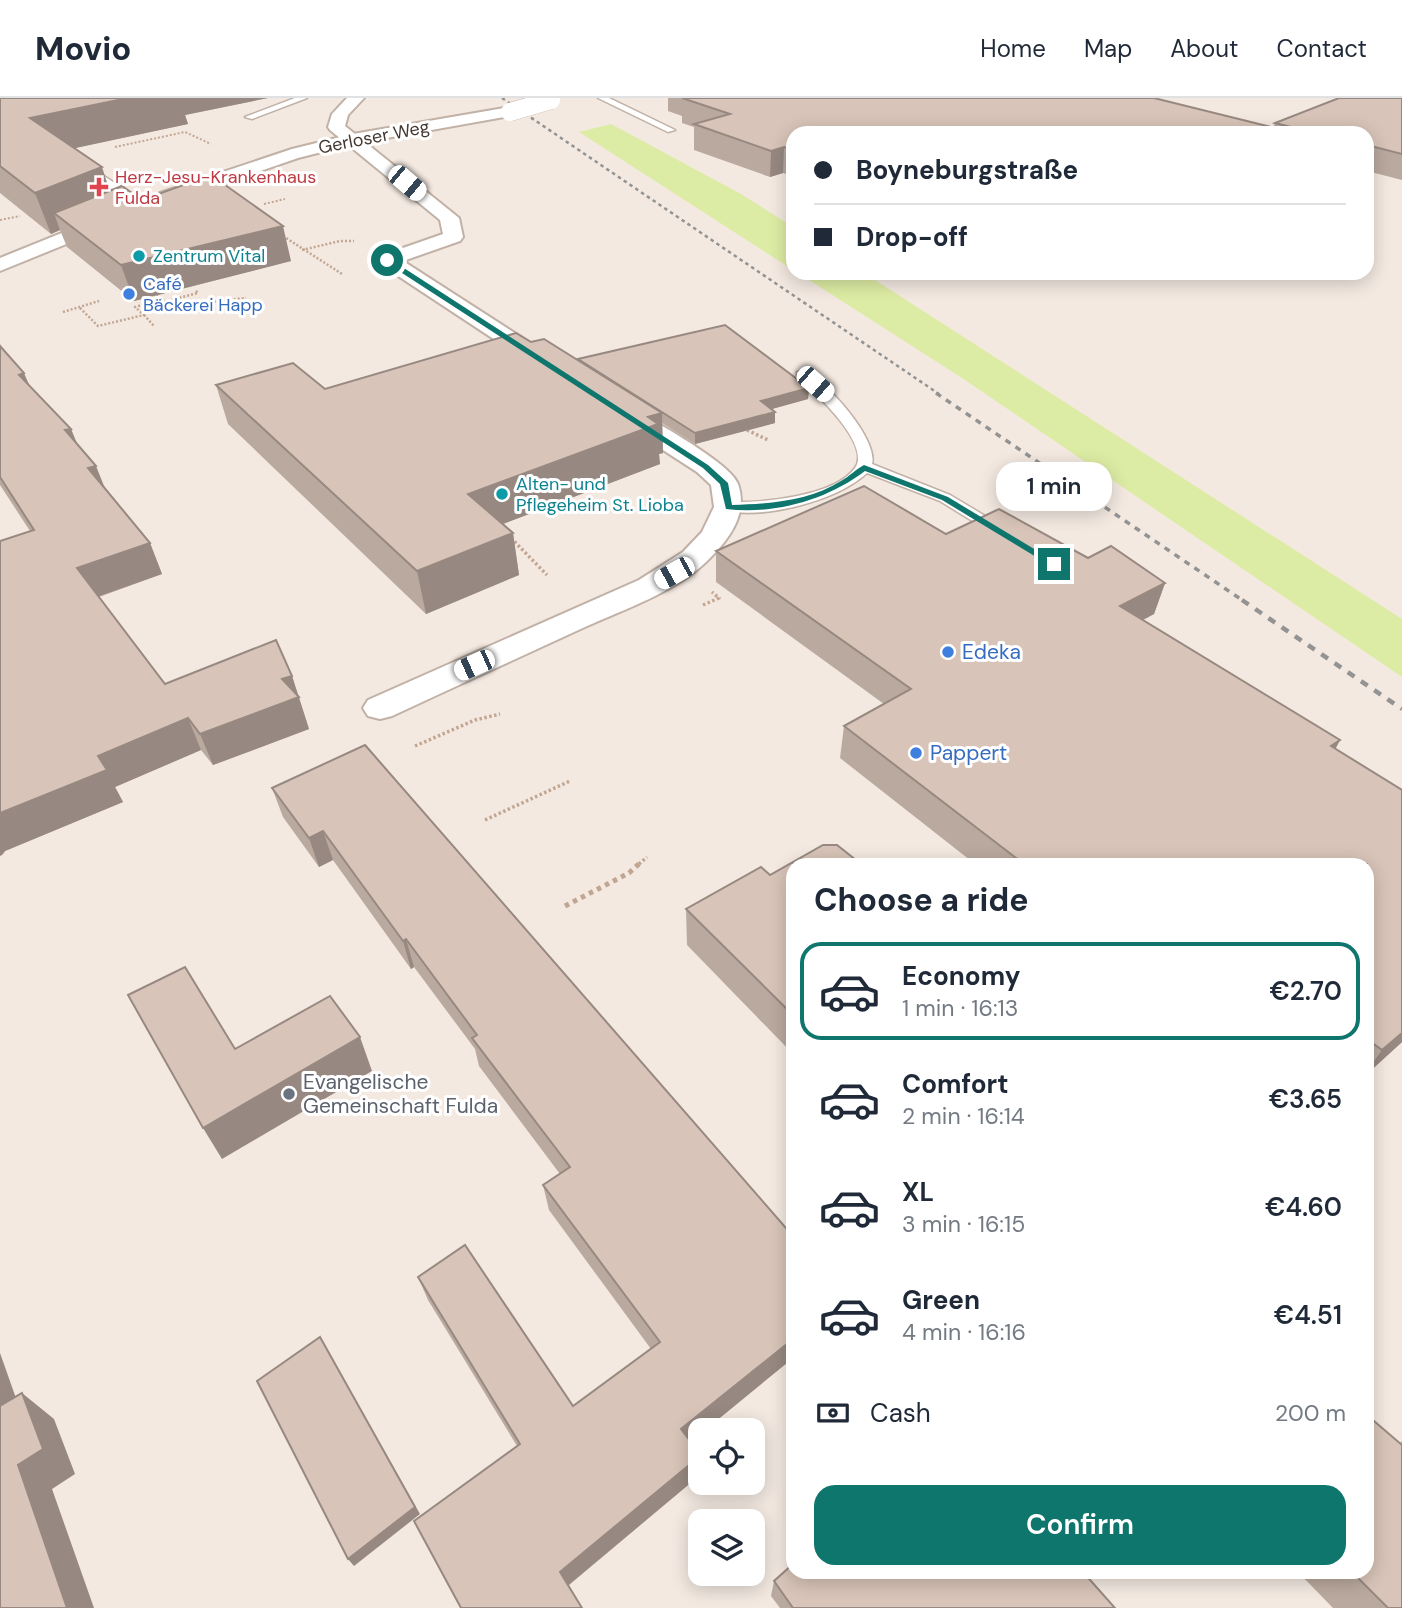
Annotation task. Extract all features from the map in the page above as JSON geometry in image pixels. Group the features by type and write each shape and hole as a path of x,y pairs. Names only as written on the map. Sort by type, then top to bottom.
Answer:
{"street":[{"path":"356,98 340,114 336,127 449,218 453,237 432,252 387,260 571,380"},
{"name":"Gerloser Weg","path":"0,265 145,206 282,158 353,139 510,112 553,99"},
{"path":"380,708 650,586 674,573 715,536 729,507 724,483 716,474 603,401"}],"lane":[{"path":"249,117 303,98"},
{"path":"603,98 671,130"},
{"path":"82,165 145,206"},
{"path":"729,507 768,507 807,499 843,484 864,467 867,458 848,420 832,399 802,375"},
{"path":"864,467 945,498 1017,541"}],"path":[{"path":"135,135 144,141"},
{"path":"0,220 20,215"},
{"path":"275,230 342,274"},
{"path":"302,250 340,241 364,242"},
{"path":"154,326 135,307 198,293 158,303 167,311 195,304 246,299"},
{"path":"158,295 163,299"},
{"path":"63,312 99,301"},
{"path":"80,307 98,326 144,315"},
{"path":"747,430 768,440"},
{"path":"510,536 547,575"},
{"path":"415,746 465,724 500,714"},
{"path":"485,820 570,781"},
{"path":"565,906 611,883 647,857"}],"green space":[{"path":"611,124 741,194 786,223 786,265 579,132"},
{"path":"809,280 875,280 1402,619 1402,677 962,378"}],"building":[{"path":"0,98 128,98 30,118 102,167 35,193 0,166"},
{"path":"682,98 1154,98 1267,126 786,126 786,148 771,151 694,124 730,114"},
{"path":"1339,98 1402,98 1402,154 1374,147 1374,126 1287,126 1275,123"},
{"path":"211,175 283,226 121,265 54,213 122,186 142,200"},
{"path":"725,325 809,388 761,401 775,412 695,433 578,359"},
{"path":"516,333 531,342 544,339 662,413 648,417 658,424 468,494 513,533 417,571 216,385 293,363 325,389"},
{"path":"0,346 24,373 19,375 71,429 65,430 96,466 88,468 150,543 77,568 165,684 276,640 292,676 282,679 299,697 200,734 188,718 98,756 107,770 0,813 0,541 34,530 0,477"},
{"path":"864,486 946,534 999,509 1088,558 1111,546 1165,583 1120,606 1340,740 1331,746 1402,790 1402,1033 1382,1050 1374,1044 1374,858 1016,858 844,726 911,689 716,551"},
{"path":"365,745 786,1228 786,1345 695,1418 688,1418 688,1423 681,1429 688,1438 688,1466 560,1572 582,1608 461,1608 414,1521 520,1444 418,1277 465,1245 573,1406 660,1342 543,1185 570,1167 472,1038 477,1035 406,939 403,941 323,831 309,838 272,788"},
{"path":"823,845 837,845 853,858 800,858"},
{"path":"786,866 786,1008 686,909 761,867 770,875"},
{"path":"185,967 235,1049 330,996 360,1037 203,1128 128,995"},
{"path":"320,1337 415,1507 348,1559 257,1381"},
{"path":"22,1393 43,1449 18,1465 67,1608 0,1608 0,1406"},
{"path":"1374,1421 1402,1445 1402,1608 1388,1608 1359,1579 1374,1579"},
{"path":"786,1570 786,1579 1089,1579 1115,1608 793,1608 774,1581"}],"railway":[{"path":"502,98 939,394"},
{"path":"936,393 1245,602"},
{"path":"1242,600 1402,709"}],"place":[{"name":"Herz-Jesu-Krankenhaus Fulda","path":"99,187"},
{"name":"Zentrum Vital","path":"139,256"},
{"name":"Café Bäckerei Happ","path":"129,294"},
{"name":"Alten- und Pflegeheim St. Lioba","path":"502,494"},
{"name":"Edeka","path":"948,652"},
{"name":"Pappert","path":"916,753"},
{"name":"Evangelische Gemeinschaft Fulda","path":"289,1094"}],"route":[{"path":"387,260 460,310 706,466 724,483 729,507 768,507 807,499 843,484 855,477 864,467 945,498 1054,564"}]}
